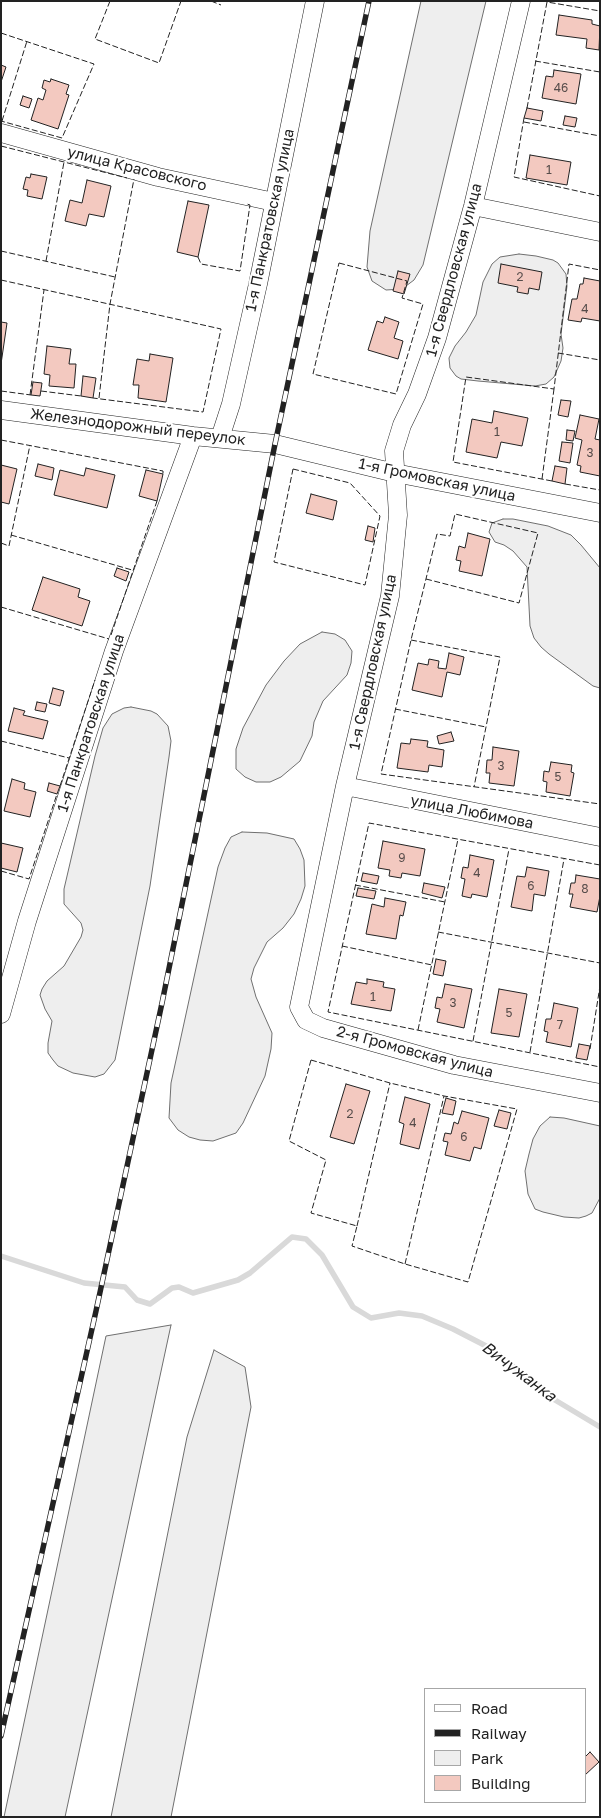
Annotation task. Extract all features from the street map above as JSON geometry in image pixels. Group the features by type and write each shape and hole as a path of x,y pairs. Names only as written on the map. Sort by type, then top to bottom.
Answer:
{"street":[{"name":"1-я Панкратовская улица","path":"220,438 231,404 258,284 315,1"},
{"name":"1-я Свердловская улица","path":"299,1007 345,786 390,596 398,515 394,451 402,425 417,394 437,338 473,206 521,1"},
{"name":"улица Красовского","path":"1,133 158,177 274,202"},
{"path":"473,206 600,232"},
{"name":"Железнодорожный переулок","path":"1,410 194,436 275,444"},
{"name":"1-я Панкратовская улица","path":"1,1014 30,912 114,651 194,436"},
{"name":"1-я Громовская улица","path":"275,444 395,473 600,513"},
{"name":"улица Любимова","path":"345,786 600,837"},
{"name":"2-я Громовская улица","path":"299,1007 306,1020 323,1028 454,1065 600,1093"}],"green space":[{"path":"421,1 486,1 423,265 414,280 402,289 386,290 372,281 367,267 370,231"},
{"path":"519,254 553,260 558,263 566,274 567,286 561,334 563,348 561,361 554,377 546,384 535,386 461,379 450,368 449,358 476,315 483,282 492,264 500,257"},
{"path":"503,519 513,519 548,526 571,535 600,568 600,688 593,686 549,654 534,638 530,626 527,567 513,551 495,542 489,532 492,523"},
{"path":"322,632 335,634 345,640 352,651 347,675 323,701 314,722 312,736 300,761 281,777 270,782 256,782 245,777 236,769 236,749 243,728 266,685 284,661 300,644"},
{"path":"131,707 157,714 168,726 171,741 150,886 115,1060 104,1074 95,1077 73,1073 58,1066 48,1053 52,1021 40,995 47,981 64,966 81,937 83,930 81,923 64,904 64,889 103,728 112,714"},
{"path":"242,832 267,833 294,839 304,860 305,886 294,914 283,928 267,942 254,968 251,979 256,997 272,1033 271,1049 265,1076 243,1123 236,1133 213,1141 200,1140 189,1137 178,1130 169,1118 171,1083 218,867 231,837"},
{"path":"550,1117 600,1126 600,1198 592,1213 586,1216 579,1218 564,1217 535,1209 528,1194 525,1171 533,1139 540,1126"},
{"path":"171,1325 65,1817 4,1817 106,1336"},
{"path":"214,1350 245,1367 251,1407 171,1817 111,1817 187,1437"}],"building":[{"path":"559,15 592,20 592,24 600,26 599,50 586,48 587,39 556,35"},
{"path":"1,65 6,67 1,82"},
{"path":"554,70 581,74 576,104 542,98 546,76 553,77"},
{"path":"51,79 69,85 66,94 69,95 58,129 31,120 38,98 43,100 46,90 42,88 44,80 50,82"},
{"path":"23,96 32,99 29,108 20,105"},
{"path":"527,108 543,111 541,121 524,118"},
{"path":"565,116 577,118 575,127 563,125"},
{"path":"530,155 571,162 567,185 526,178"},
{"path":"31,174 47,177 42,199 27,196 28,190 23,189 26,177 30,178"},
{"path":"87,180 111,186 104,217 89,214 86,226 65,221 70,200 82,203"},
{"path":"188,201 209,205 198,257 177,252"},
{"path":"501,264 542,272 539,290 529,288 528,294 517,292 518,287 498,283"},
{"path":"398,271 410,274 404,294 393,291"},
{"path":"584,278 600,281 600,321 582,318 581,322 568,320 572,299 577,299 580,284 583,284"},
{"path":"385,317 399,322 394,338 403,341 398,359 368,350 377,321 383,323"},
{"path":"1,322 7,323 1,364"},
{"path":"47,346 71,349 69,364 76,364 74,388 49,386 50,375 44,374"},
{"path":"150,354 173,358 166,402 138,398 139,385 133,385 137,359 149,361"},
{"path":"83,376 96,378 93,398 81,396"},
{"path":"33,382 42,383 40,396 31,395"},
{"path":"561,400 571,401 568,417 558,415"},
{"path":"494,411 528,418 522,446 501,442 497,458 466,452 472,419 492,423"},
{"path":"580,415 599,419 595,439 600,440 600,476 580,472 581,466 577,465 582,440 575,438"},
{"path":"567,430 575,431 573,441 566,440"},
{"path":"562,442 573,443 570,463 559,461"},
{"path":"38,464 54,468 52,480 35,476"},
{"path":"1,465 17,469 9,504 1,502"},
{"path":"555,466 567,468 565,484 552,481"},
{"path":"86,468 115,475 107,508 54,495 60,470 84,476"},
{"path":"146,470 163,474 157,501 139,496"},
{"path":"311,494 337,501 333,520 306,513"},
{"path":"368,526 375,528 373,542 365,540"},
{"path":"468,533 490,539 482,576 459,571 461,561 456,560 459,546 465,548"},
{"path":"117,568 129,572 126,581 114,576"},
{"path":"43,577 80,589 78,597 90,601 82,626 32,610"},
{"path":"449,653 464,657 460,675 447,672 442,697 412,690 418,663 428,665 429,659 439,661 438,668 446,669"},
{"path":"53,688 64,691 60,706 49,703"},
{"path":"37,702 47,704 45,712 35,710"},
{"path":"14,708 25,711 23,715 48,721 43,739 8,731"},
{"path":"451,732 454,741 439,744 437,736"},
{"path":"411,739 428,741 427,747 444,750 442,767 429,765 428,772 397,768 401,743 410,744"},
{"path":"493,747 519,751 514,786 489,783 490,773 486,773 487,760 492,760"},
{"path":"551,762 572,765 571,772 574,773 570,796 546,792 547,782 543,781 544,771 549,772"},
{"path":"12,779 25,783 24,789 36,792 30,817 4,811"},
{"path":"49,783 60,786 57,794 47,791"},
{"path":"383,841 425,849 420,876 402,873 401,878 389,876 390,870 378,868"},
{"path":"1,843 23,848 17,872 1,868"},
{"path":"470,855 494,860 487,897 472,894 471,898 462,896 465,879 461,878 463,867 468,868"},
{"path":"527,867 549,871 545,896 534,894 532,911 511,907 517,876 525,877"},
{"path":"363,873 379,876 377,884 361,881"},
{"path":"576,875 600,879 600,896 597,912 570,907 573,894 569,894 571,883 575,883"},
{"path":"424,883 445,887 442,898 422,893"},
{"path":"358,888 376,891 374,899 356,896"},
{"path":"385,898 406,902 403,916 400,915 396,939 366,934 372,904 384,907"},
{"path":"436,959 446,961 443,976 433,974"},
{"path":"367,979 384,982 383,987 395,989 391,1011 351,1004 356,982 367,984"},
{"path":"445,984 472,989 464,1028 437,1022 440,1009 435,1008 437,997 442,998"},
{"path":"499,989 527,994 519,1037 491,1033"},
{"path":"554,1003 578,1008 571,1047 546,1042 548,1032 544,1031 546,1019 551,1019"},
{"path":"579,1044 590,1046 587,1060 576,1058"},
{"path":"346,1084 370,1091 354,1144 330,1137"},
{"path":"405,1097 430,1104 419,1149 400,1144 404,1124 399,1122"},
{"path":"446,1098 456,1101 453,1115 442,1113"},
{"path":"499,1110 511,1113 507,1129 494,1126"},
{"path":"462,1111 489,1118 481,1149 474,1147 470,1161 445,1155 448,1142 443,1141 445,1133 451,1134 454,1122 458,1124"},
{"path":"590,1752 599,1762 586,1774 586,1756"}],"waterway":[{"name":"Вичужанка","path":"1,1256 84,1283 125,1287 137,1300 150,1304 172,1288 179,1287 193,1293 238,1280 250,1273 292,1237 306,1239 322,1255 353,1307 371,1318 399,1313 422,1316 453,1329 490,1348 555,1400 600,1427"}],"railway":[{"path":"1,1736 96,1311 162,1003 275,444 369,1"}],"fence":[{"path":"110,1 95,39 159,63 181,1"},
{"path":"211,1 221,5"},
{"path":"527,108 547,2 600,11"},
{"path":"1,33 94,64 62,138 1,121"},
{"path":"2,121 27,41"},
{"path":"535,61 600,72"},
{"path":"524,118 514,177 600,196"},
{"path":"524,122 600,136"},
{"path":"1,146 127,178"},
{"path":"46,261 64,162"},
{"path":"99,398 110,304 134,179"},
{"path":"198,257 201,264 240,271 250,205 247,204"},
{"path":"1,251 115,277"},
{"path":"339,263 407,281 402,298 423,304 396,394 313,374 339,263"},
{"path":"552,481 453,462 466,377 554,389 569,264 600,270"},
{"path":"1,280 221,329 203,412 93,398"},
{"path":"30,395 44,290"},
{"path":"558,353 600,360"},
{"path":"542,479 554,389"},
{"path":"1,391 31,395"},
{"path":"41,391 81,396"},
{"path":"1,440 163,471 163,474"},
{"path":"1,543 9,546 30,445"},
{"path":"293,469 350,483 380,516 365,585 274,562 293,469"},
{"path":"565,484 600,490"},
{"path":"111,635 157,501"},
{"path":"426,579 519,603 538,533 455,514 450,536 437,534 411,640 381,774 600,804"},
{"path":"11,535 132,570"},
{"path":"1,607 109,639"},
{"path":"411,640 500,657 474,787"},
{"path":"60,786 95,680"},
{"path":"395,709 486,727"},
{"path":"1,741 69,758"},
{"path":"1,871 29,879 57,794"},
{"path":"600,865 369,823 328,1012 600,1067"},
{"path":"418,1030 458,839"},
{"path":"473,1041 509,849"},
{"path":"530,1052 564,859"},
{"path":"355,885 445,902"},
{"path":"438,932 600,963"},
{"path":"342,946 432,965"},
{"path":"590,1049 600,986"},
{"path":"311,1060 390,1083 444,1096 517,1109 468,1282 352,1246 357,1226 311,1213 326,1160 289,1141 311,1060"},
{"path":"357,1226 390,1083"},
{"path":"405,1264 444,1096"}]}
